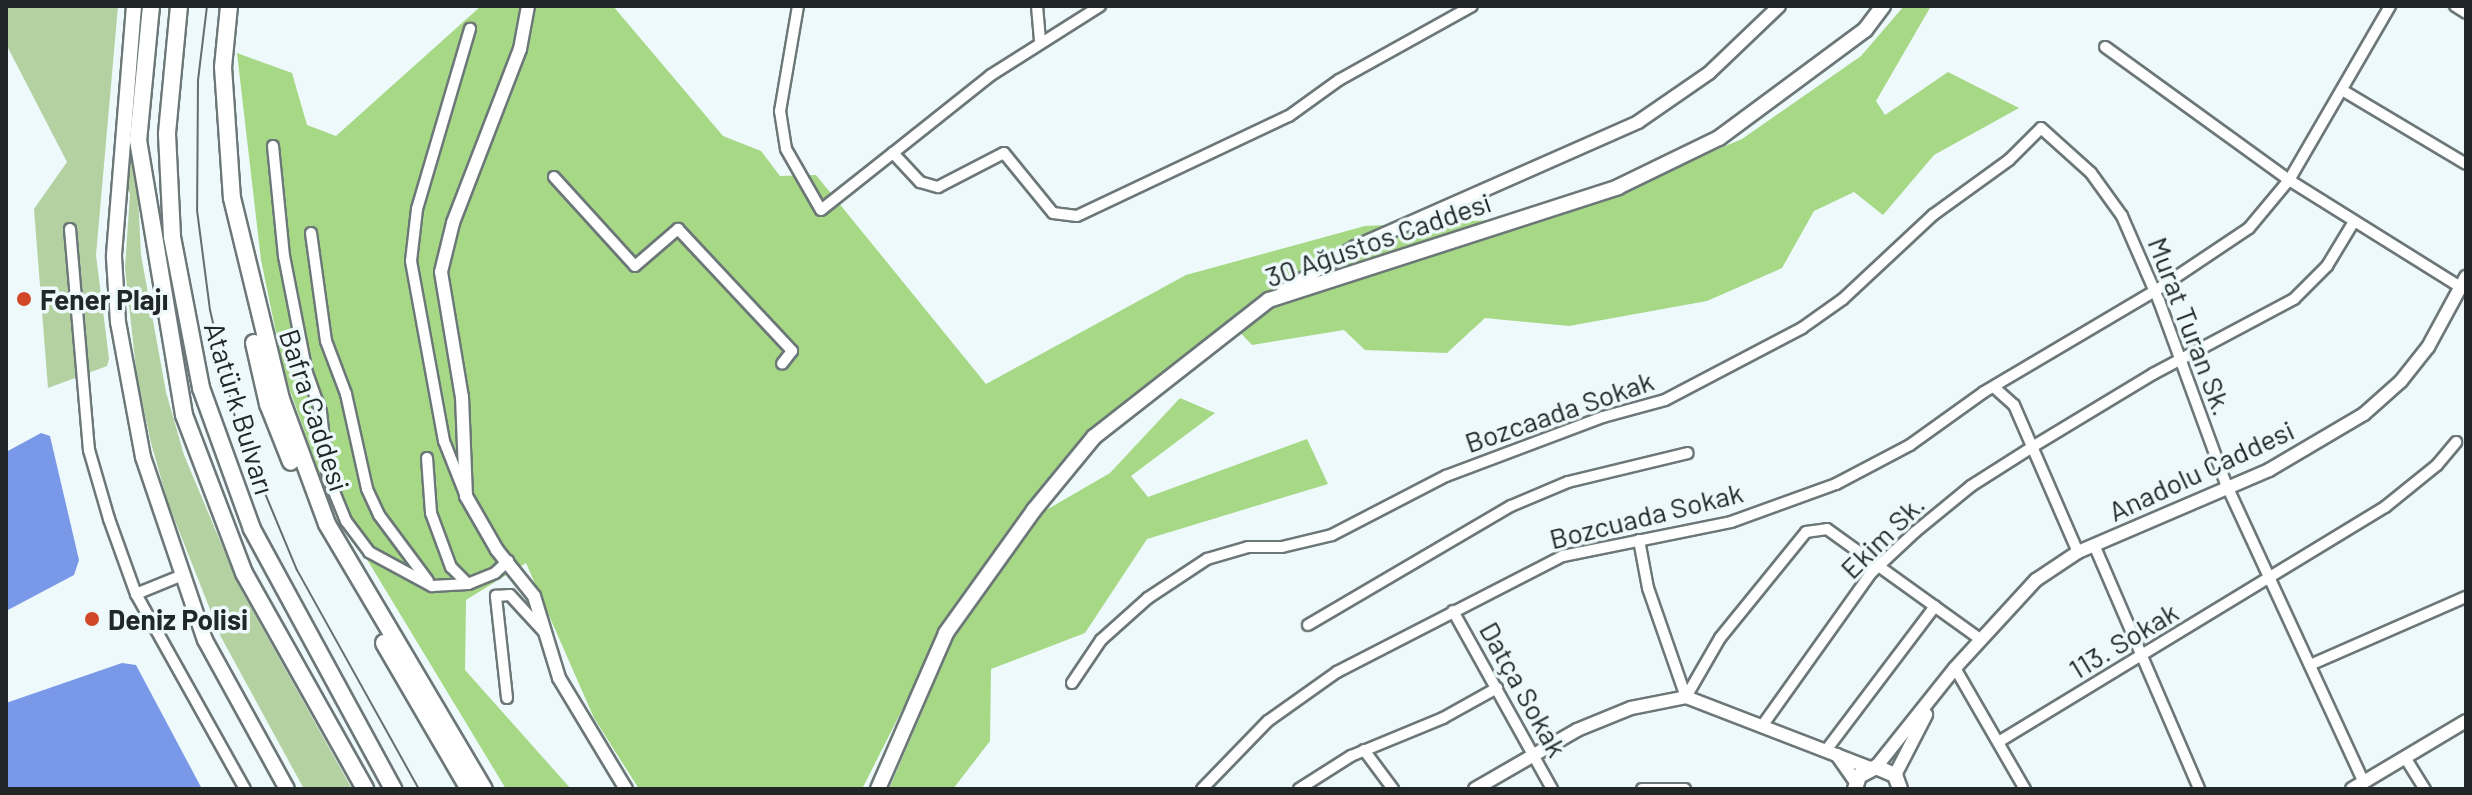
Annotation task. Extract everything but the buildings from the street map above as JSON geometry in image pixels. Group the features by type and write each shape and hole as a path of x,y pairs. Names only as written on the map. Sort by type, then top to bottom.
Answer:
{"main road":[{"path":"134,6 114,257 118,322 143,457 180,576 205,640 287,789"},
{"name":"Atatürk Bulvarı","path":"151,6 138,140 184,415 244,573 365,789"},
{"name":"Atatürk Bulvarı","path":"179,6 167,134 172,237 201,388 252,529 393,789"},
{"name":"Bafra Caddesi","path":"220,6 213,113 228,230 268,404 316,525 469,789"},
{"name":"Bafra Caddesi","path":"229,6 223,67 232,198 281,399 327,524 484,789"},
{"name":"30 Ağustos Caddesi","path":"878,789 946,633 1034,510 1094,437 1269,300 1618,187 1719,138 1865,30 1883,6"},
{"path":"1856,785 1873,767 1899,785"}],"street":[{"path":"466,496 462,397 441,272 453,223 520,49 528,6"},
{"path":"798,6 780,111 786,149 821,210 893,153 922,125 1040,42 1100,6"},
{"path":"1037,6 1040,42"},
{"path":"893,153 920,182 938,187 1004,153 1019,165 1053,213 1077,216 1289,116 1339,80 1472,6"},
{"path":"1269,300 1355,247 1638,122 1709,73 1779,6"},
{"name":"Bozcuada Sokak","path":"1202,789 1292,701 1453,611 1563,556 1731,522 1836,484 1910,445 1984,392 1996,389 2155,291 2249,228 2289,180 2390,6"},
{"path":"2455,6 2466,13"},
{"path":"470,29 417,209 411,261 444,441 466,496 534,596 559,678 626,789"},
{"path":"2105,47 2353,223 2463,282"},
{"path":"2342,90 2466,164"},
{"name":"Murat Turan Sk.","path":"2041,128 2091,173 2122,216 2155,291 2226,484 2364,782"},
{"name":"Bozcaada Sokak","path":"1072,683 1101,640 1148,598 1207,559 1248,547 1282,547 1332,535 1446,476 1591,421 1665,400 1802,328 1843,299 1933,215 2009,160 2041,128"},
{"path":"273,146 284,256 307,373 321,412 335,499 369,552 432,586 468,584 495,573 508,561"},
{"path":"554,177 635,266 678,229 792,351 782,364"},
{"name":"Ekim Sk.","path":"1762,726 1871,573 1881,569 1971,486 2179,361 2294,299 2327,266 2353,223"},
{"path":"70,229 89,450 136,594 245,789"},
{"path":"311,233 326,341 346,394 367,489 396,540 432,586"},
{"name":"Anadolu Caddesi","path":"1938,690 1980,639 2036,580 2078,552 2095,547 2226,484 2269,470 2364,414 2401,381 2428,347 2463,282"},
{"path":"1996,389 2014,405 2078,552"},
{"name":"113. Sokak","path":"2000,741 2385,507 2437,465 2456,442"},
{"path":"1308,625 1511,506 1568,482 1688,453"},
{"path":"427,458 431,513 451,567 468,584"},
{"path":"1686,697 1720,638 1806,532 1827,529 1980,639"},
{"path":"1639,540 1648,588 1686,697"},
{"path":"2095,547 2199,789"},
{"path":"136,594 180,576"},
{"path":"507,698 496,596 510,595 548,636"},
{"path":"2310,665 2466,597"},
{"path":"1831,751 1935,606"},
{"name":"Datça Sokak","path":"1453,611 1552,789"},
{"path":"1955,668 2025,789"},
{"path":"1299,789 1364,750 1443,718 1497,688"},
{"path":"1475,789 1577,730 1631,708 1686,697 1873,767 1938,690"},
{"path":"1899,785 1938,690"},
{"path":"2352,789 2466,721"},
{"path":"1364,750 1393,789"},
{"path":"1831,751 1856,785"},
{"path":"2406,759 2425,789"},
{"path":"1642,789 1685,789"}],"green space":[{"path":"6,6 118,6 96,255 109,359 107,366 48,388 34,209 67,162 6,44"},
{"path":"141,6 148,6 135,135 141,255 166,392 184,455 239,586 352,789 304,789 221,637 168,503 151,443 137,378 125,268 130,194 126,184"},
{"path":"481,6 613,6 723,136 761,151 780,176 816,175 986,384 1186,275 1365,226 1556,217 1742,139 1861,56 1904,6 1931,6 1876,101 1885,115 1948,72 2019,108 1934,155 1883,215 1854,192 1814,211 1782,268 1707,301 1569,326 1485,318 1447,353 1365,350 1344,330 1252,345 1233,325 1087,436 939,637 862,789 639,789 594,718 526,563 466,600 465,670 571,789 506,789 325,490 285,376 261,260 237,53 292,73 307,125 336,136"},
{"path":"1180,398 1215,413 1131,476 1148,497 1307,439 1328,484 1147,539 1085,633 991,669 990,741 953,789 889,789 952,641 1036,516 1110,473"}],"water":[{"path":"41,433 50,436 79,560 74,575 6,611 6,452"},
{"path":"122,663 136,665 202,789 6,789 6,703"}],"tram line":[{"path":"207,6 198,80 197,210 210,310 237,426 297,570 419,789"}],"place":[{"name":"Fener Plajı","path":"24,299"},
{"name":"Deniz Polisi","path":"92,619"}]}
